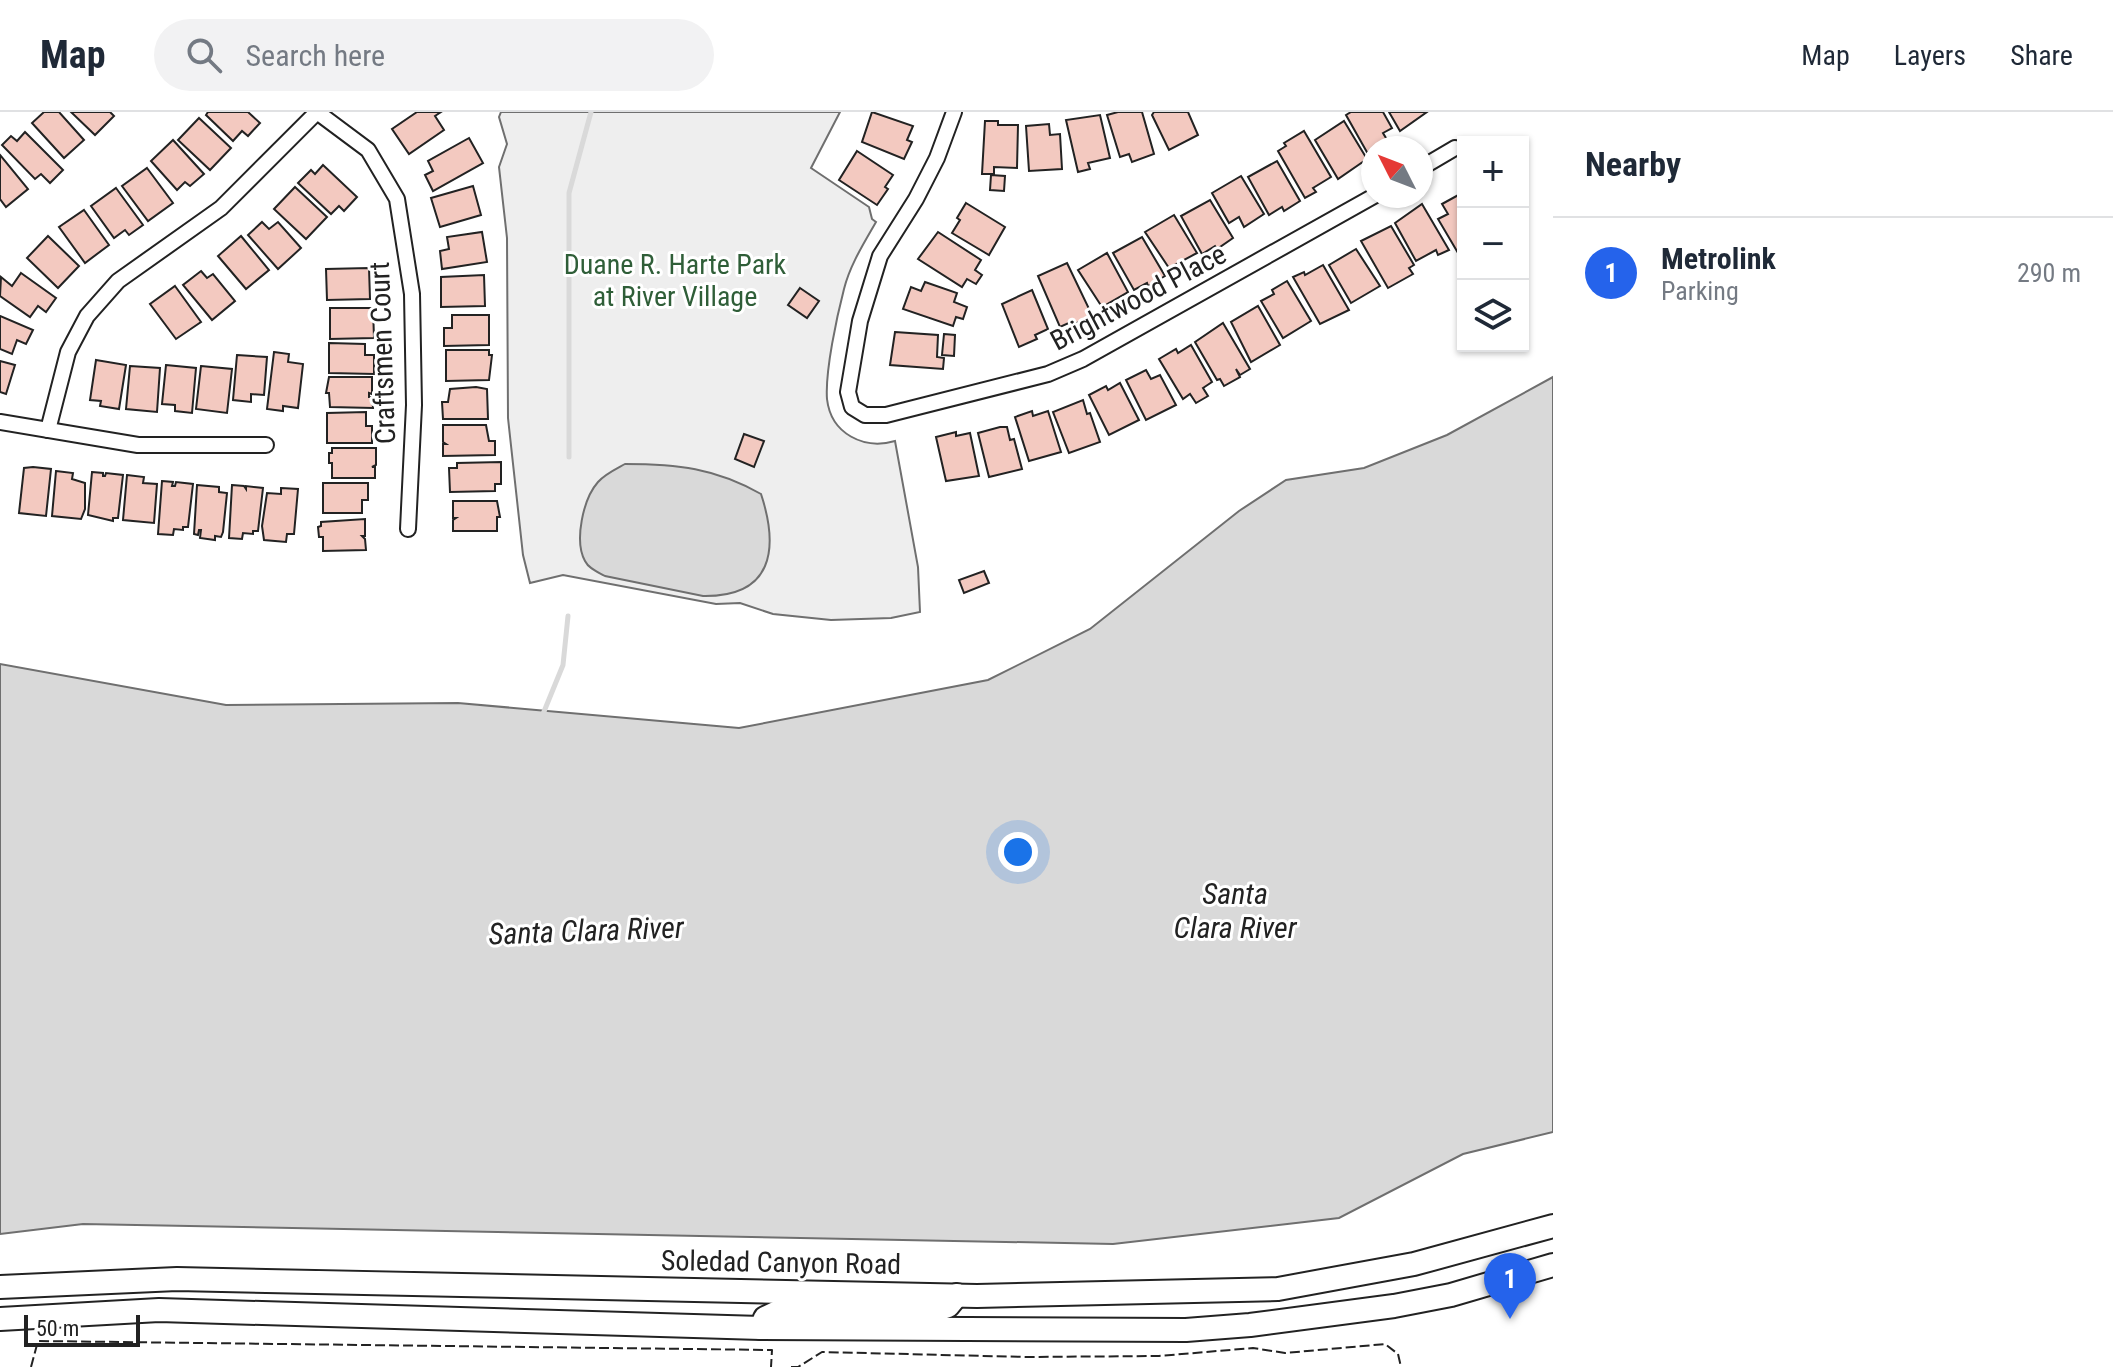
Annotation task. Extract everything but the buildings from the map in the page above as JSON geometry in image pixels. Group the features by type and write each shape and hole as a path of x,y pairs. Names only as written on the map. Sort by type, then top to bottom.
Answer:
{"main road":[{"name":"Soledad Canyon Road","path":"6,1287 177,1279 957,1295 1278,1289 1414,1264 1553,1226"},
{"path":"6,1287 5,1319 159,1310 761,1328 1140,1331 1237,1326 1394,1306 1451,1295 1553,1265"},
{"path":"761,1328 765,1318 784,1309 936,1310 948,1306 957,1295"}],"street":[{"path":"48,430 68,352 87,316 118,281 221,208 317,112"},
{"name":"Craftsmen Court","path":"317,112 368,150 397,199 412,294 414,405 408,529"},
{"name":"Brightwood Place","path":"954,112 937,158 916,199 880,256 860,321 848,392 852,407 865,415 886,415 1048,374 1361,203"},
{"path":"1433,161 1455,148"},
{"path":"0,422 138,445 266,445"}],"green space":[{"name":"Duane R. Harte Park at River Village","path":"501,112 840,112 811,168 869,207 876,222 844,289 830,359 827,399 835,422 851,436 872,443 895,441 918,567 920,612 891,618 831,620 773,614 740,603 716,604 563,575 530,583 523,555 508,418 507,238 499,167 507,144 499,117"}],"water":[{"name":"Santa Clara River","path":"1553,377 1553,1132 1463,1154 1339,1218 1113,1244 83,1224 0,1234 0,664 226,705 458,703 739,728 988,680 1090,629 1239,511 1286,480 1364,468 1447,435"},
{"path":"625,464 695,469 728,478 761,494 767,514 769,551 757,579 744,588 726,594 703,596 605,576 589,566 580,543 584,509 601,479"}],"waterway":[{"path":"569,457 569,193 591,112"},
{"path":"543,714 563,665 568,616"}],"fence":[{"path":"31,1367 38,1341 772,1350 771,1367"},
{"path":"791,1367 798,1367 822,1352 1027,1357 1159,1356 1253,1348 1285,1353 1385,1344 1398,1354 1401,1367"}],"place":[{"name":"Metrolink","path":"1510,1319"}]}
